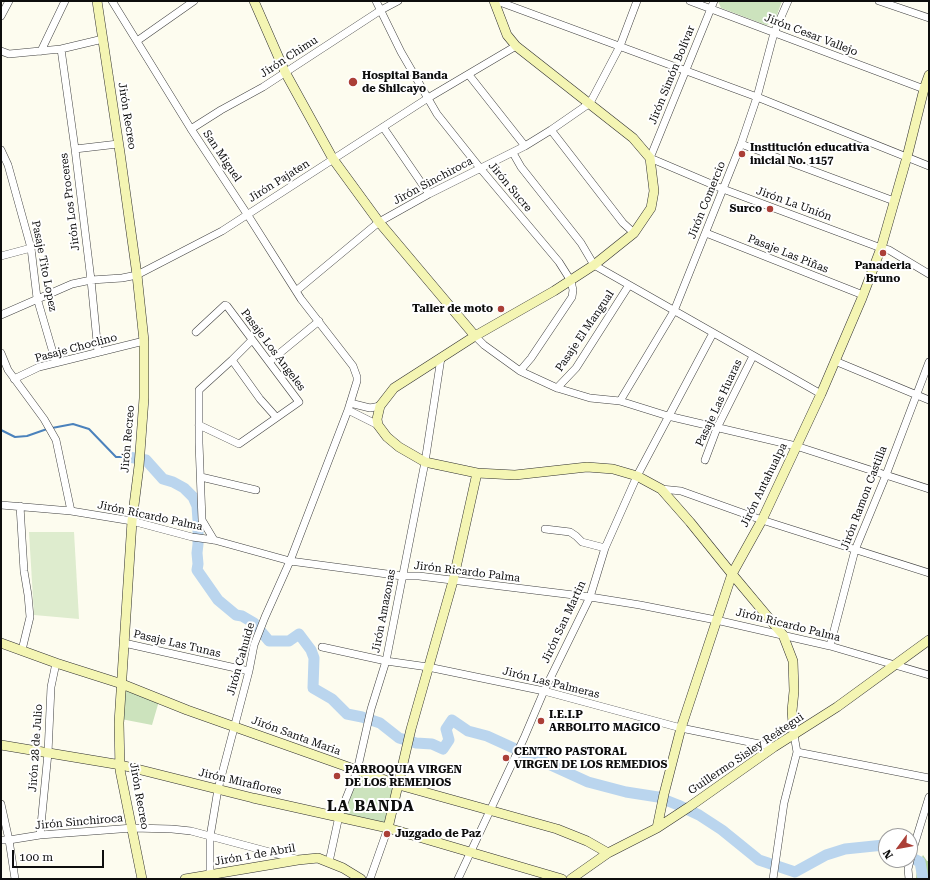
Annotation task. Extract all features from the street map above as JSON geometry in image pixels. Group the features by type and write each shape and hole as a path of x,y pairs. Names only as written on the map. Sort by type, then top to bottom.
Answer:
{"street":[{"path":"1,16 9,1"},
{"path":"41,51 65,1"},
{"name":"Jirón Recreo","path":"97,1 137,274 144,341 144,398 139,466 132,521 119,723 120,770 133,828 142,879"},
{"name":"San Miguel","path":"112,1 191,129 296,291 355,372 357,381 349,407"},
{"path":"137,41 194,1"},
{"path":"254,1 285,72 333,159 379,222 475,336 520,371 557,388 590,398 620,401 668,416 796,446 929,490"},
{"name":"Jirón Sucre","path":"376,1 402,52 437,114 559,262 571,281"},
{"name":"Jirón Chimu","path":"191,129 221,110 263,87 381,10 398,1"},
{"path":"495,1 507,35 516,46 633,138 650,158 654,192 651,208 634,233 594,265 571,281 475,336 394,388 380,406 377,419 378,424 387,438 399,447 425,462 477,472 515,475 587,468 613,469 637,476 660,489 690,522 783,635 794,661 792,711 797,752 784,803 773,879"},
{"path":"495,1 757,97 929,166"},
{"path":"590,103 620,46 637,1"},
{"name":"Jirón Cesar Vallejo","path":"690,1 924,89"},
{"name":"Jirón Simón Bolívar","path":"650,158 714,1"},
{"name":"Jirón Comercio","path":"620,401 674,311 741,144 757,97 774,33 788,1"},
{"path":"879,1 929,18"},
{"path":"1,51 9,54 61,49 103,39"},
{"name":"Jirón Pajaten","path":"1,314 72,284 91,280 122,278 137,274 222,231 428,98 516,46"},
{"name":"Jirón Los Proceres","path":"61,49 91,280 98,352"},
{"path":"469,75 525,146"},
{"name":"Jirón Antahualpa","path":"657,828 681,728 732,574 762,520 821,394 863,295 881,248 929,75"},
{"name":"Jirón Sinchiroca","path":"296,291 379,222 429,194 525,146 590,103"},
{"path":"383,127 429,194"},
{"path":"551,130 623,223 634,233"},
{"path":"75,149 118,144"},
{"path":"741,144 894,201"},
{"name":"Pasaje Tito Lopez","path":"1,150 8,166 31,248 38,298 56,363"},
{"path":"512,153 521,167 581,243 594,265 821,394"},
{"name":"Jirón La Unión","path":"650,158 723,189 896,254 929,274"},
{"name":"Pasaje Las Piñas","path":"706,232 863,295"},
{"path":"1,256 31,248"},
{"path":"520,371 531,358 572,297 573,290 571,281"},
{"name":"Pasaje El Mangual","path":"557,388 576,368 629,285"},
{"name":"Pasaje Los Angeles","path":"196,332 226,305 299,402 276,417"},
{"path":"269,362 319,321"},
{"name":"Jirón San Martin","path":"458,879 524,738 544,691 590,597 605,548 637,476 713,333"},
{"path":"214,540 202,520 198,425 199,390 252,340"},
{"name":"Pasaje Choclino","path":"14,379 39,368 56,363 144,341"},
{"path":"1,353 14,379 44,419 56,440 71,511"},
{"name":"Pasaje Las Huaras","path":"705,460 718,428 753,356"},
{"name":"Jirón Amazonas","path":"329,862 340,816 357,771 371,709 386,661 425,462 440,358"},
{"path":"198,425 239,444 276,417 260,399 232,360"},
{"path":"835,361 929,400"},
{"name":"Jirón Ramon Castilla","path":"830,646 855,550 886,475 929,362"},
{"path":"349,407 370,408 380,406"},
{"path":"349,407 378,424"},
{"name":"Jirón Cahuide","path":"210,877 210,837 218,789 249,671 254,645 290,561 349,407"},
{"path":"370,879 388,828 411,729 453,581 477,472"},
{"path":"201,477 256,490"},
{"path":"660,489 681,491 762,520 929,572"},
{"name":"Jirón Ricardo Palma","path":"1,505 71,511 132,521 192,537 214,540 290,561 402,576 419,576 590,597 640,605 716,620 830,646 896,664 929,675"},
{"path":"20,506 24,571 30,617 22,650"},
{"path":"545,530 570,532 582,542 605,548"},
{"name":"Guillermo Sisley Reátegui","path":"571,879 608,853 657,828 673,816 689,807 774,747 837,707 929,640"},
{"name":"Jirón Santa Maria","path":"1,643 56,663 122,684 187,710 357,771 399,785 557,829 587,841 608,853"},
{"name":"Pasaje Las Tunas","path":"124,643 249,671"},
{"name":"Jirón Las Palmeras","path":"322,647 386,661 428,666 544,691 681,728 774,747"},
{"name":"Jirón 28 de Julio","path":"40,835 48,753 52,687 56,663"},
{"name":"Jirón Miraflores","path":"1,746 121,765 253,798 340,816 388,828 562,879"},
{"path":"797,752 929,778"},
{"path":"909,879 908,869 912,849 929,797"},
{"path":"1,804 9,840 15,879"},
{"name":"Jirón Sinchiroca","path":"1,840 40,835 133,828 172,829 191,831 298,860"},
{"name":"Jirón 1 de Abril","path":"185,879 210,877 298,860 318,858 343,868 361,879"}],"green space":[{"path":"718,1 782,1 774,23 766,25 721,8"},
{"path":"29,532 74,532 79,619 34,615"},
{"path":"122,687 159,701 152,725 121,719"},
{"path":"357,774 397,789 386,825 345,815"},
{"path":"923,855 927,861 929,861 929,879 916,879 918,866"}],"waterway":[{"path":"52,428 73,424 89,429 116,457 129,457"},
{"path":"1,430 15,437 27,436 47,429"},
{"path":"129,457 146,460 163,479 184,488 193,497 197,506 198,521 197,570 218,600 236,615 242,616 254,623 269,641 289,641 299,634 311,650 314,658 313,688 332,699 347,714 380,723 399,738 416,743 432,744 443,749 449,740 446,729 452,720 468,731 487,736 588,782 626,792 658,797 678,805 699,815 722,830 759,860 795,872 826,855 845,849 878,846"},
{"path":"918,861 920,862 923,879"}],"place":[{"name":"Hospital Banda de Shilcayo","path":"353,82"},
{"name":"Institución educativa inicial No. 1157","path":"742,154"},
{"name":"Surco","path":"770,209"},
{"name":"Panaderia Bruno","path":"883,253"},
{"name":"Taller de moto","path":"501,309"},
{"name":"I.E.I.P ARBOLITO MAGICO","path":"541,721"},
{"name":"CENTRO PASTORAL VIRGEN DE LOS REMEDIOS","path":"506,758"},
{"name":"PARROQUIA VIRGEN DE LOS REMEDIOS","path":"337,776"},
{"name":"Juzgado de Paz","path":"387,834"}],"district":[{"name":"LA BANDA","path":"371,807"}]}
